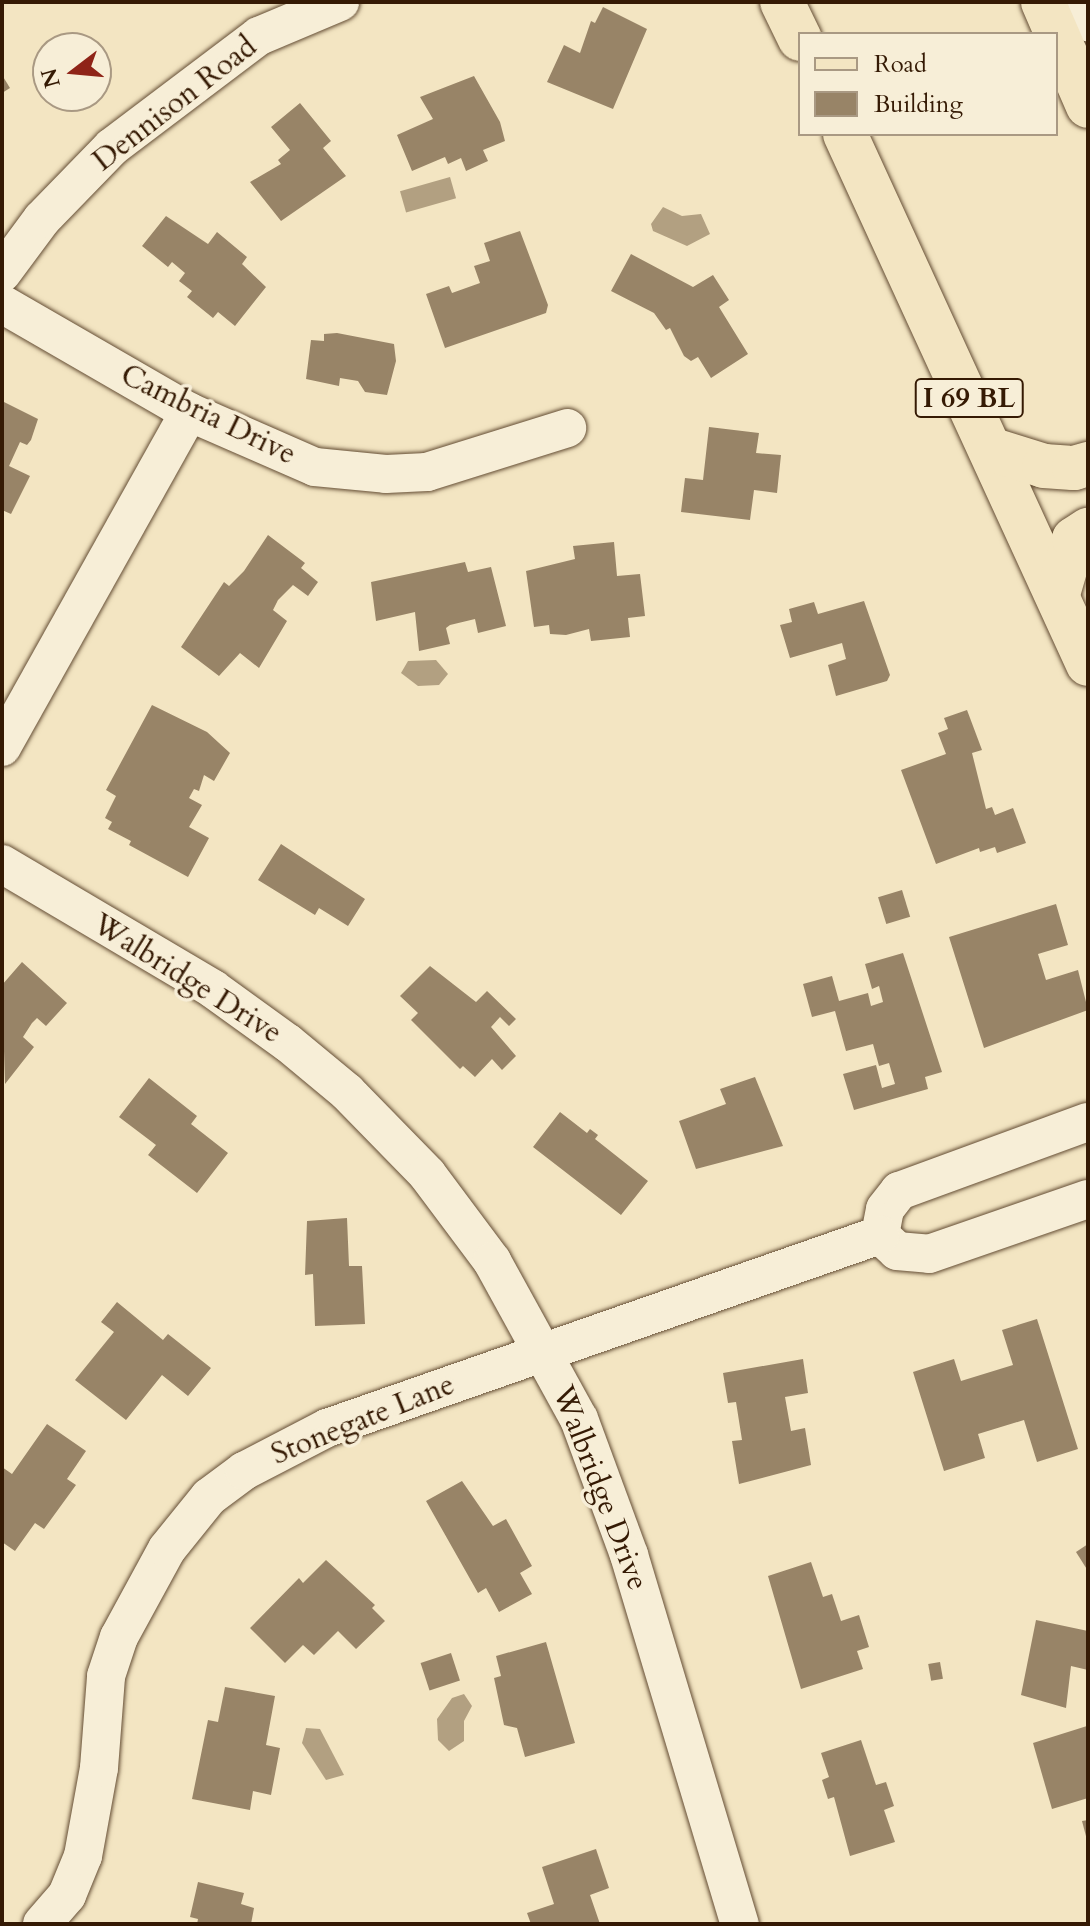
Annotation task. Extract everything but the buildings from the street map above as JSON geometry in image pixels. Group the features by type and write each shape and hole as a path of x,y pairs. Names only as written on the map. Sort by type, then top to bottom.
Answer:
{"main road":[{"path":"782,2 798,35"},
{"path":"1043,2 1056,32"},
{"path":"1083,2 1088,19"},
{"path":"1058,37 1088,106"},
{"name":"I 69 BL","path":"846,136 993,450 1088,664"},
{"path":"993,450 1044,466 1074,468 1088,464"},
{"path":"1058,594 1074,539 1088,530"}],"street":[{"name":"Dennison Road","path":"2,273 42,219 112,147 259,36 340,2"},
{"name":"Cambria Drive","path":"2,304 189,412 315,467 386,474 441,468 567,428"},
{"path":"2,747 189,412"},
{"name":"Walbridge Drive","path":"2,864 213,989 347,1092 427,1174 492,1261 545,1349 579,1419 629,1555 740,1924"},
{"path":"1088,1122 899,1191 885,1209 880,1235 897,1251 929,1254 1088,1199"},
{"name":"Stonegate Lane","path":"42,1924 67,1895 83,1856 99,1768 106,1676 119,1637 167,1549 209,1497 244,1471 327,1428 545,1349 880,1235"}],"shaded area":[{"path":"450,177 456,198 406,212 400,191"},
{"path":"663,207 682,216 701,214 710,234 687,246 653,231 651,224"},
{"path":"436,660 448,674 439,685 418,686 401,673 408,661"},
{"path":"464,1694 472,1706 464,1721 464,1741 449,1751 438,1740 437,1719 452,1698"},
{"path":"306,1728 320,1729 344,1775 326,1780 302,1743"}]}
